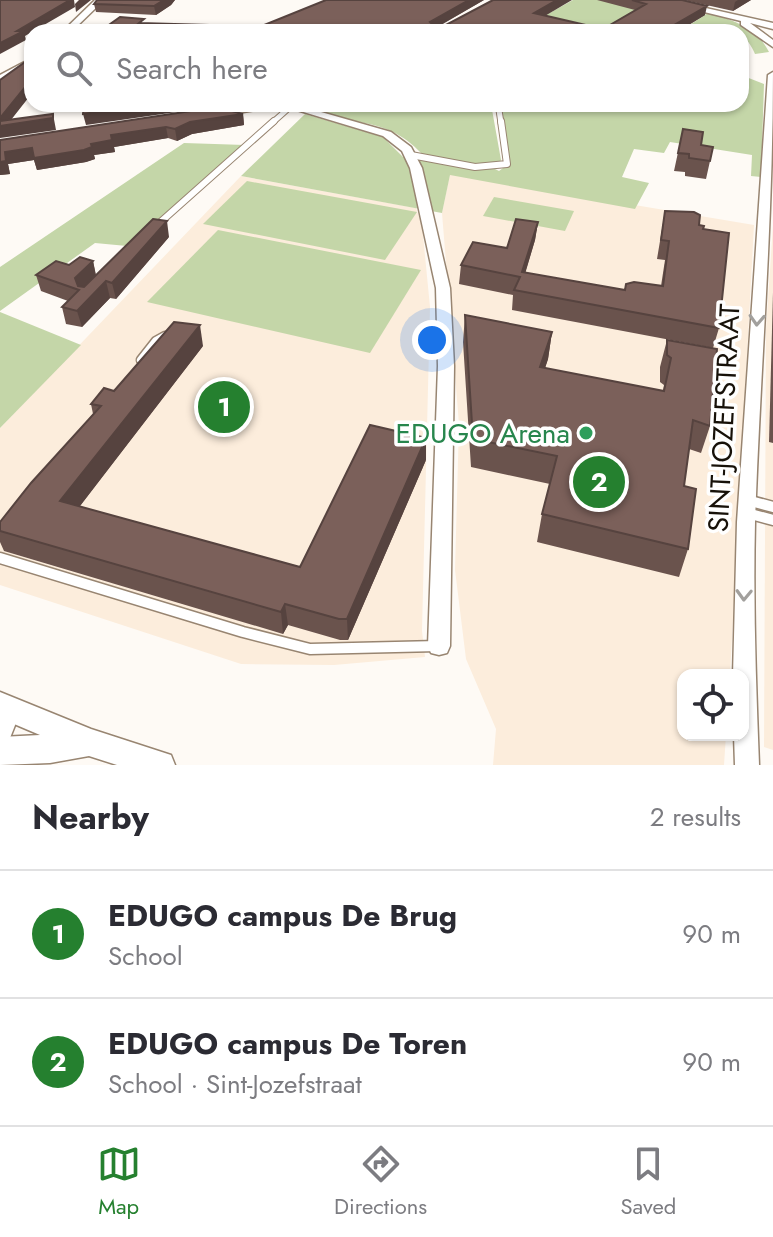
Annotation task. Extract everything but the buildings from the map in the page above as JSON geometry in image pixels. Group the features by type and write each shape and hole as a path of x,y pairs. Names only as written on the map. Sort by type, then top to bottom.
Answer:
{"street":[{"path":"74,24 100,0"},
{"path":"659,0 773,26"},
{"path":"736,17 746,24"},
{"path":"749,26 773,44"},
{"path":"0,79 24,66"},
{"name":"SINT-JOZEFSTRAAT","path":"747,765 743,637 747,506 773,75"},
{"path":"186,117 218,112"},
{"path":"309,112 375,129 398,141 411,155 427,206 443,288 446,366 439,646"},
{"path":"3,717 160,765"},
{"path":"0,751 50,749 89,742"}],"lane":[{"path":"149,232 279,112"},
{"path":"411,155 485,168 504,166 507,164 499,112"},
{"path":"137,365 156,341 178,334"},
{"path":"747,506 773,507"},
{"path":"747,506 773,520"},
{"path":"0,558 243,632 310,649 439,646"}],"shaded area":[{"path":"450,174 754,225 730,669 677,669 677,741 726,741 724,765 493,765 496,729 466,659 455,570 459,424 442,213"},
{"path":"241,176 416,208 422,225 430,307 422,631 425,657 334,665 241,664 0,585 0,428"},
{"path":"773,225 773,750 764,747 766,330"}],"green space":[{"path":"573,0 613,0 663,12 623,24 539,19"},
{"path":"708,13 739,24 713,24 691,24"},
{"path":"749,30 769,52 755,54"},
{"path":"749,78 764,84 761,177 751,176 752,155 670,142 664,153 634,149 622,177 649,183 635,209 450,175 442,213 241,176 305,114 383,137 403,157 422,154 393,132 320,112 492,112 501,160 495,169 499,171 510,163 502,112 749,112"},
{"path":"184,143 245,145 127,246 95,243 0,311 0,267"},
{"path":"247,181 417,212 385,260 203,224"},
{"path":"494,197 574,211 565,231 483,216"},
{"path":"218,230 421,270 370,353 147,302"},
{"path":"0,312 81,345 0,428"}],"place":[{"name":"EDUGO campus De Brug","path":"224,407"},
{"name":"EDUGO Arena","path":"586,433"},
{"name":"EDUGO campus De Toren","path":"599,482"}]}
